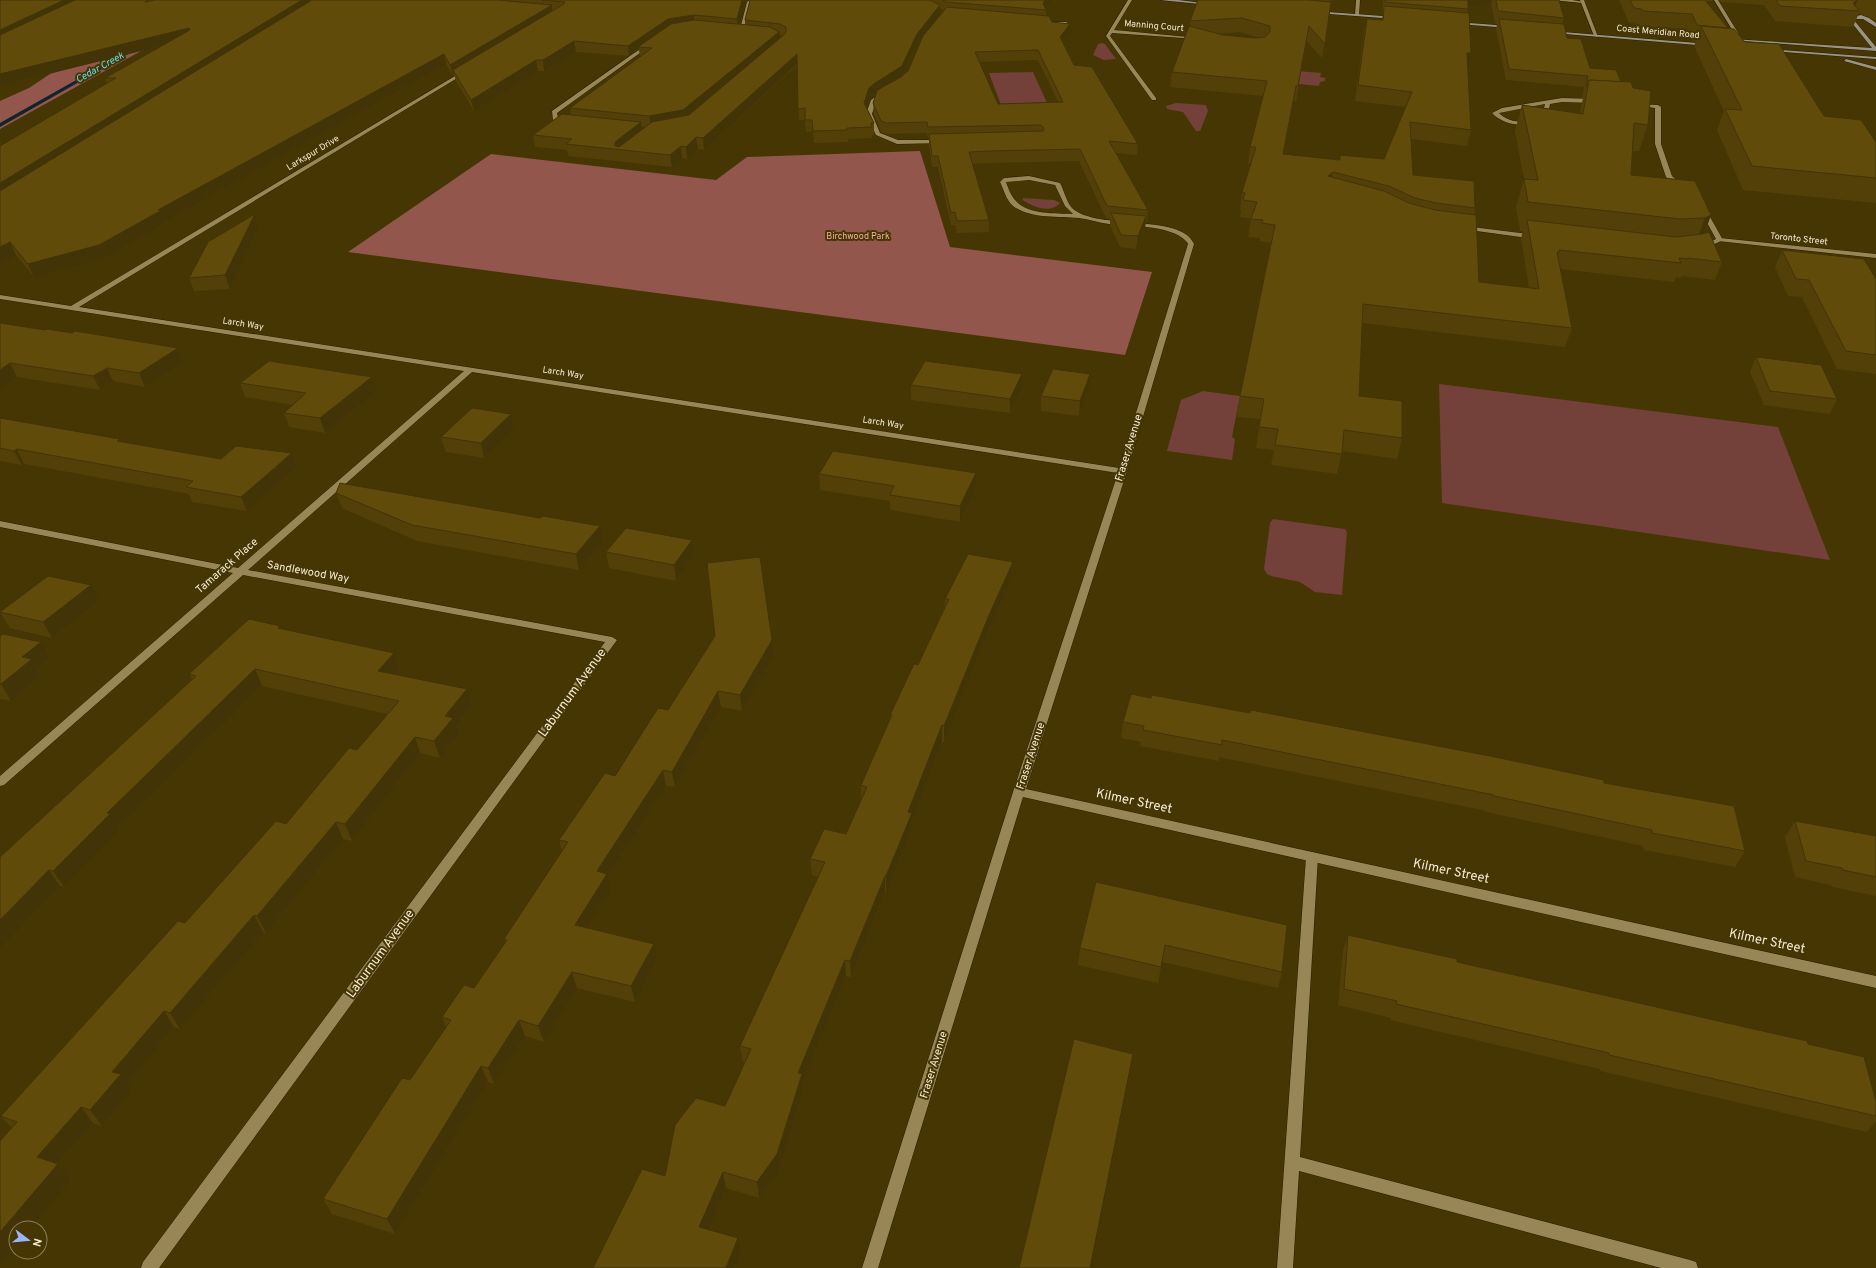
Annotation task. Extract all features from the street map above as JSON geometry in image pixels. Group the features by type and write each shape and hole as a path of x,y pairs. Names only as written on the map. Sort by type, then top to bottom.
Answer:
{"main road":[{"path":"1162,0 1216,4"},
{"path":"1308,11 1403,18"},
{"path":"1876,26 1872,20 1856,14 1850,18 1876,50"},
{"path":"1449,22 1517,27"},
{"name":"Coast Meridian Road","path":"1548,30 1679,36"},
{"name":"Coast Meridian Road","path":"1595,33 1718,45"},
{"path":"1726,39 1876,50"},
{"path":"1761,49 1876,58"},
{"path":"1823,54 1876,69"}],"street":[{"path":"741,32 749,2 752,0"},
{"path":"1130,0 1108,36 1154,99"},
{"path":"1357,15 1358,0"},
{"path":"1554,0 1582,1 1595,33"},
{"path":"1716,0 1741,40"},
{"path":"1039,23 1066,23"},
{"name":"Manning Court","path":"1111,31 1202,39"},
{"path":"733,32 748,33"},
{"path":"572,123 556,119 554,112 652,44"},
{"name":"Larkspur Drive","path":"73,308 474,67"},
{"path":"890,89 874,100 869,114 878,134 897,142 952,142"},
{"path":"1548,102 1545,118 1534,122 1522,123 1506,120 1499,117 1495,113 1502,110 1548,102 1566,100 1601,102"},
{"path":"1629,104 1658,107 1658,144 1669,177 1687,192"},
{"path":"1029,178 1056,183 1058,184 1071,210 1083,216 1037,212 1020,208 1014,204 1003,182 1004,180 1029,178"},
{"path":"1693,251 1720,240 1699,202"},
{"name":"Fraser Avenue","path":"870,1268 1019,792 1123,471 1191,244 1189,239 1172,230 1098,220 1083,216"},
{"path":"1453,227 1543,238"},
{"name":"Toronto Street","path":"1720,240 1876,256"},
{"name":"Larch Way","path":"0,297 1123,471"},
{"name":"Tamarack Place","path":"0,782 471,369"},
{"name":"Sandlewood Way","path":"0,524 239,572 612,640"},
{"name":"Laburnum Avenue","path":"149,1268 612,640"},
{"name":"Kilmer Street","path":"1019,792 1876,982"},
{"path":"1285,1268 1312,857"},
{"path":"1292,1162 1690,1268"}],"shaded area":[{"path":"1098,44 1105,44 1116,59 1104,60 1093,55"},
{"path":"1272,69 1321,73 1320,77 1325,78 1325,81 1320,82 1319,86 1269,81"},
{"path":"1033,72 1047,103 1001,105 989,73"},
{"path":"1176,103 1206,105 1208,111 1200,131 1196,131 1183,112 1167,109 1166,106"},
{"path":"1023,198 1054,200 1060,203 1047,209 1036,207 1027,203 1023,200"},
{"path":"1439,384 1778,427 1830,560 1442,503"},
{"path":"1203,391 1240,396 1232,437 1235,439 1232,460 1167,451 1181,400"},
{"path":"1273,519 1345,529 1347,532 1342,595 1315,592 1300,582 1267,574 1264,569 1270,523"}],"green space":[{"path":"226,4 0,129 0,101 29,88 50,74"},
{"name":"Birchwood Park","path":"920,151 950,247 1152,272 1125,355 348,252 491,154 716,180 747,157"}],"building":[{"path":"0,0 64,0 0,30"},
{"path":"75,0 148,0 145,2 155,0 302,0 0,183 0,146 116,78 105,78 190,30 189,28 0,74 0,35"},
{"path":"312,0 498,0 552,5 450,65 444,54 158,210 162,210 99,245 28,264 10,242 0,247 0,191"},
{"path":"542,0 742,0 737,19 694,15 668,19 628,46 574,41 543,60 536,60 471,100 453,70 565,2"},
{"path":"750,0 930,0 940,5 917,34 902,66 869,88 864,103 874,123 871,123 872,127 847,128 847,130 813,131 812,120 805,120 805,108 798,109 797,54 703,138 696,137 686,147 681,146 670,155 566,144 572,139 533,135 562,114 641,122 615,142 615,146 619,147 652,122 689,115 786,33 786,27 780,24 745,20"},
{"path":"943,0 1045,0 1043,3 1046,10 946,2"},
{"path":"1198,0 1309,0 1331,2 1325,44 1309,26 1283,154 1340,160 1340,155 1384,159 1412,92 1358,85 1367,19 1383,20 1384,6 1469,13 1471,53 1467,53 1471,130 1410,122 1413,175 1474,181 1475,208 1436,203 1415,198 1389,186 1333,172 1328,176 1384,191 1409,203 1435,210 1476,215 1479,282 1539,289 1527,220 1676,237 1709,232 1722,262 1679,258 1681,263 1559,250 1560,252 1557,252 1572,328 1363,304 1359,396 1402,401 1402,438 1344,430 1342,454 1275,445 1278,429 1259,427 1264,399 1240,396 1275,225 1262,223 1263,220 1251,219 1257,202 1243,200 1245,193 1242,192 1256,147 1250,147 1267,81 1172,72 1189,26 1223,35 1255,38 1265,37 1270,32 1270,26 1242,18 1190,21"},
{"path":"1385,0 1468,0 1468,9 1385,2"},
{"path":"1496,0 1559,0 1564,18 1498,11"},
{"path":"1630,0 1705,0 1728,28 1697,25 1692,14 1643,11 1642,9 1634,8"},
{"path":"1776,0 1858,0 1853,3 1859,11 1780,6"},
{"path":"947,7 1049,16 1052,22 1070,24 1060,37 1074,65 1092,67 1138,144 1109,141 1148,210 1107,206 1080,149 969,152 989,220 957,221 955,212 951,213 938,156 932,156 929,134 1043,131 1044,128 1041,125 928,127 927,122 887,123 881,121 873,103 877,91 901,77 908,71 923,36","holes":["1038,50 1063,102 998,104 975,52"]},
{"path":"1499,19 1564,24 1567,38 1581,39 1590,68 1616,70 1621,82 1589,80 1586,87 1588,76 1509,69"},
{"path":"694,20 770,27 779,32 683,110 649,116 570,108 652,48 638,47 671,24"},
{"path":"1701,26 1734,29 1745,42 1779,44 1824,116 1861,120 1876,142 1876,178 1752,166 1725,109 1742,110"},
{"path":"1589,80 1631,82 1633,88 1651,91 1648,125 1634,123 1631,175 1695,181 1711,215 1705,218 1680,219 1528,202 1524,179 1538,180 1522,105 1583,114"},
{"path":"1111,213 1146,216 1138,236 1121,235"},
{"path":"255,214 225,275 189,278 208,242"},
{"path":"1782,250 1864,259 1876,279 1876,355 1846,351 1809,280 1796,279"},
{"path":"0,323 72,333 75,331 178,348 139,373 107,368 93,376 10,363 0,370"},
{"path":"1756,357 1821,365 1837,399 1770,391"},
{"path":"269,361 372,377 320,418 284,413 306,393 240,383"},
{"path":"925,361 1022,374 1010,399 911,385"},
{"path":"1053,369 1090,374 1080,401 1041,396"},
{"path":"472,408 511,414 481,443 441,437"},
{"path":"0,418 120,439 117,441 221,459 236,446 292,453 241,497 186,487 193,481 17,449 14,451 0,448"},
{"path":"833,451 976,473 960,506 890,495 894,486 819,474"},
{"path":"340,483 540,518 543,516 600,526 576,554 412,525 336,493"},
{"path":"626,528 692,540 674,565 606,552"},
{"path":"968,554 1013,562 989,615 944,726 942,725 908,812 912,813 886,876 850,961 845,960 798,1073 802,1074 777,1154 757,1182 723,1172 699,1227 738,1238 726,1268 593,1268 642,1169 665,1176 675,1125 696,1098 725,1106 751,1049 740,1046 825,862 810,859 824,829 846,834 867,787 861,785 892,715 890,715 914,664 918,665 949,599 945,599"},
{"path":"760,557 772,640 740,695 718,691 672,772 663,770 597,871 607,874 575,925 654,944 631,986 572,972 538,1026 519,1020 488,1068 481,1066 387,1219 323,1199 402,1078 410,1080 451,1020 442,1017 464,985 474,988 507,940 504,939 568,842 559,840 605,773 615,776 658,708 668,710 715,636 707,563"},
{"path":"48,576 91,585 43,622 0,612"},
{"path":"249,619 280,626 278,628 394,653 378,671 467,689 445,716 453,718 434,741 415,737 345,824 336,822 257,916 254,915 170,1013 164,1011 112,1072 121,1074 90,1110 81,1107 37,1157 58,1164 10,1220 8,1220 8,1223 0,1232 0,1141 17,1122 1,1116 178,921 185,923 276,821 286,824 349,748 357,750 399,701 255,669 107,813 110,814 53,871 49,870 0,920 0,857 196,676 189,674"},
{"path":"3,634 41,642 22,657 32,659 0,684 0,636"},
{"path":"1131,694 1151,698 1152,695 1250,713 1251,710 1495,757 1604,780 1604,783 1734,806 1745,851 1652,833 1652,830 1494,795 1222,740 1222,745 1143,730 1144,726 1123,722"},
{"path":"1795,821 1876,836 1876,877 1806,861"},
{"path":"1096,882 1287,925 1282,972 1165,945 1161,967 1080,948"},
{"path":"1348,935 1457,959 1457,962 1807,1041 1808,1044 1864,1057 1876,1101 1876,1116 1609,1055 1609,1053 1396,1004 1397,1001 1344,989"},
{"path":"1074,1039 1133,1054 1090,1268 1019,1268"}],"waterway":[{"name":"Cedar Creek","path":"0,125 135,49"}]}
